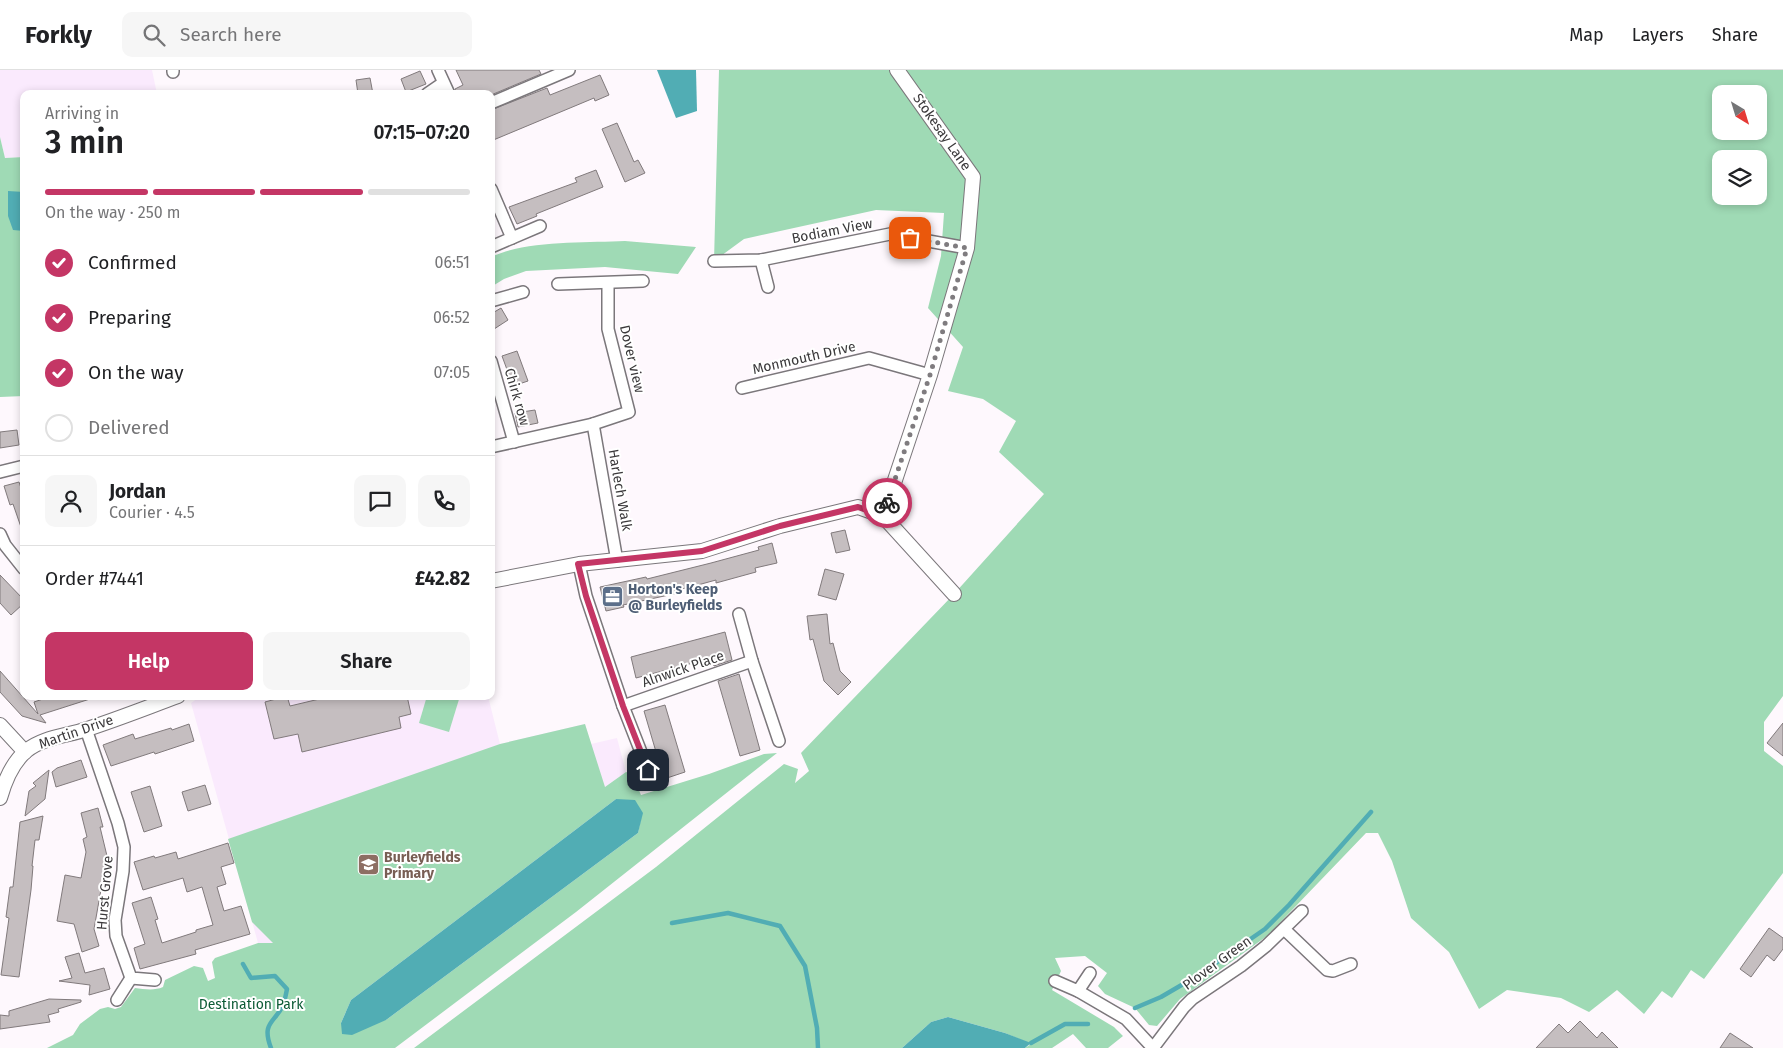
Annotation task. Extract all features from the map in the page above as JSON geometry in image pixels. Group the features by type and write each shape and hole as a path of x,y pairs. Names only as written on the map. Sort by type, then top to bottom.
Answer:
{"street":[{"path":"438,70 447,90"},
{"path":"495,101 569,70"},
{"name":"Stokesay Lane","path":"883,516 930,375 967,248 973,177 897,70"},
{"path":"433,90 443,83"},
{"path":"495,198 512,238"},
{"path":"495,246 540,226"},
{"name":"Bodiam View","path":"714,261 761,260 890,234 967,248"},
{"path":"761,260 768,287"},
{"path":"558,284 643,281"},
{"name":"Dover view","path":"593,424 629,412 608,328 608,283"},
{"path":"495,301 524,292"},
{"name":"Monmouth Drive","path":"742,388 869,358 930,375"},
{"name":"Chirk row","path":"495,375 514,442"},
{"path":"495,446 593,424"},
{"name":"Harlech Walk","path":"593,424 617,561"},
{"path":"0,472 20,467"},
{"path":"495,580 578,564 702,551 792,523 858,507 883,516 954,594"},
{"path":"0,534 5,546 20,564"},
{"path":"578,564 586,596 623,706 648,770"},
{"path":"739,614 752,661 779,741"},
{"name":"Alnwick Place","path":"623,706 752,661"},
{"name":"Martin Drive","path":"0,798 11,768 25,752 47,740 86,730 167,700"},
{"path":"0,725 25,752"},
{"name":"Hurst Grove","path":"86,730 118,823 124,847 123,870 115,920 116,936 131,978"},
{"name":"Plover Green","path":"1153,1048 1192,999 1241,966 1266,946 1302,912"},
{"path":"1284,929 1327,970 1333,971 1351,964"},
{"path":"1078,991 1090,973"},
{"path":"117,1000 131,978 155,980"},
{"path":"1055,981 1078,991 1126,1019 1153,1048"}],"shaded area":[{"path":"0,70 152,70 156,90 20,90 20,157 5,158 0,137"},
{"name":"Burleyfields Primary","path":"195,700 489,700 500,744 585,724 591,744 617,738 626,772 317,1000 273,943 258,943 191,703"}],"green space":[{"path":"719,70 1783,70 1783,696 1764,722 1764,751 1783,766 1783,873 1704,979 1691,970 1672,998 1662,991 1644,1014 1617,990 1589,1012 1561,998 1507,990 1479,1009 1449,952 1411,918 1392,861 1378,833 1366,833 1267,936 1180,999 1157,1026 1149,1025 1135,1008 1105,994 1098,986 1107,973 1085,956 1055,958 1061,971 1052,990 1114,1027 1123,1036 1108,1048 1086,1048 1073,1034 1052,1048 1025,1048 1031,1044 1005,1033 948,1017 931,1022 902,1048 414,1048 656,867 784,764 798,769 795,783 809,771 801,753 954,594 1044,494 999,452 1016,421 983,399 948,391 963,347 928,308 941,256 944,213 876,210 744,239 714,261"},
{"path":"0,137 5,158 20,157 20,396 0,397"},
{"path":"625,241 696,247 678,274 605,267 526,271 495,285 495,256 521,248 556,243"},
{"path":"426,700 459,700 449,732 419,723"},
{"name":"Destination Park","path":"585,724 605,787 626,772 632,774 641,795 709,774 764,754 777,753 576,912 395,1048 47,1048 73,1035 80,1024 100,1009 121,1007 135,988 153,989 163,987 165,980 194,966 203,968 208,981 215,978 212,962 215,958 258,943 273,943 252,922 228,839 500,744","holes":["616,799 642,813 638,833 386,1020 341,1023 351,1000"]}],"water":[{"path":"657,70 696,70 697,111 676,118"},
{"path":"8,191 20,192 20,231 13,230 8,216"},
{"path":"616,799 635,800 643,813 638,833 386,1020 352,1035 342,1034 341,1023 351,1000"},
{"path":"948,1017 1005,1033 1031,1043 1025,1048 902,1048 931,1022"}],"building":[{"path":"456,70 539,70 541,74 495,93 495,90 455,90 463,85"},
{"path":"420,71 426,84 411,90 405,90 401,79"},
{"path":"600,75 609,95 595,101 594,98 495,139 495,108 547,88 550,95"},
{"path":"370,78 372,90 357,90 356,80"},
{"path":"617,123 634,162 638,160 645,173 625,182 602,129"},
{"path":"596,170 603,187 536,214 537,216 517,224 509,207 577,182 575,178"},
{"path":"501,308 508,320 495,328 495,312"},
{"path":"517,351 528,381 513,386 502,356"},
{"path":"535,410 538,423 518,427 515,413"},
{"path":"17,430 19,445 0,448 0,432"},
{"path":"19,482 20,524 13,504 10,505 4,486"},
{"path":"845,530 850,550 836,553 831,533"},
{"path":"772,543 777,563 755,568 756,572 716,583 716,580 677,590 678,593 623,605 624,607 606,611 600,587 646,577 647,579 711,563 759,550 758,547"},
{"path":"825,569 844,574 836,600 818,595"},
{"path":"0,575 20,596 20,607 11,615 0,603"},
{"path":"827,614 830,644 833,643 840,671 851,682 838,695 824,681 813,639 810,640 807,616"},
{"path":"725,632 732,660 714,666 712,658 636,678 631,657"},
{"path":"0,671 20,694 20,700 26,700 38,714 34,702 40,700 87,700 40,715 46,723 22,716 0,692"},
{"path":"739,674 760,750 740,756 718,681"},
{"path":"288,700 290,706 315,700 408,700 411,714 399,717 401,728 302,752 298,734 274,739 265,702"},
{"path":"665,705 685,772 664,779 644,711"},
{"path":"1783,723 1783,756 1767,743"},
{"path":"189,724 194,741 111,766 103,745 133,734 135,739"},
{"path":"81,760 87,777 56,787 52,772 57,768"},
{"path":"49,770 45,799 25,816 29,791 36,786 33,783"},
{"path":"205,785 211,804 188,811 182,792"},
{"path":"150,786 162,826 144,832 131,792"},
{"path":"98,808 103,827 100,827 107,856 94,929 99,946 82,952 74,924 57,921 65,875 81,878 86,852 83,839 87,837 81,813"},
{"path":"43,816 39,840 35,840 31,890 19,977 1,975 9,918 6,917 10,887 13,887 20,822"},
{"path":"228,843 234,863 221,867 226,884 217,887 224,911 241,906 250,934 195,950 196,954 140,969 134,948 145,944 132,903 151,897 158,919 155,920 162,943 213,925 202,887 187,892 183,878 143,890 134,862 176,852 178,859"},
{"path":"1769,928 1783,938 1783,949 1774,961 1767,955 1751,977 1740,969"},
{"path":"79,953 85,973 104,968 110,989 89,995 90,985 59,981 72,978 65,957"},
{"path":"49,999 81,1000 81,1002 58,1009 59,1012 48,1015 50,1022 0,1029 0,1015 9,1016 9,1011"},
{"path":"1580,1021 1597,1038 1602,1032 1618,1048 1536,1048 1559,1024 1568,1033"},
{"path":"1730,1033 1753,1048 1720,1048"}],"waterway":[{"path":"1135,1008 1161,997 1197,976 1265,929 1289,905 1371,812"},
{"path":"672,923 728,913 780,926 805,966 817,1028 818,1048"},
{"path":"243,964 251,978 275,976 287,989 283,1005 268,1028 268,1039 271,1048"},
{"path":"1031,1043 1065,1024 1088,1024"}],"way so far":[{"path":"887,503 930,375 967,248 910,238"}],"place":[{"name":"Horton's Keep @ Burleyfields","path":"612,597"},
{"name":"Burleyfields Primary","path":"368,865"}],"route":[{"path":"648,770 623,706 586,596 578,564 702,551 780,526 858,507 883,516 887,503"}]}
